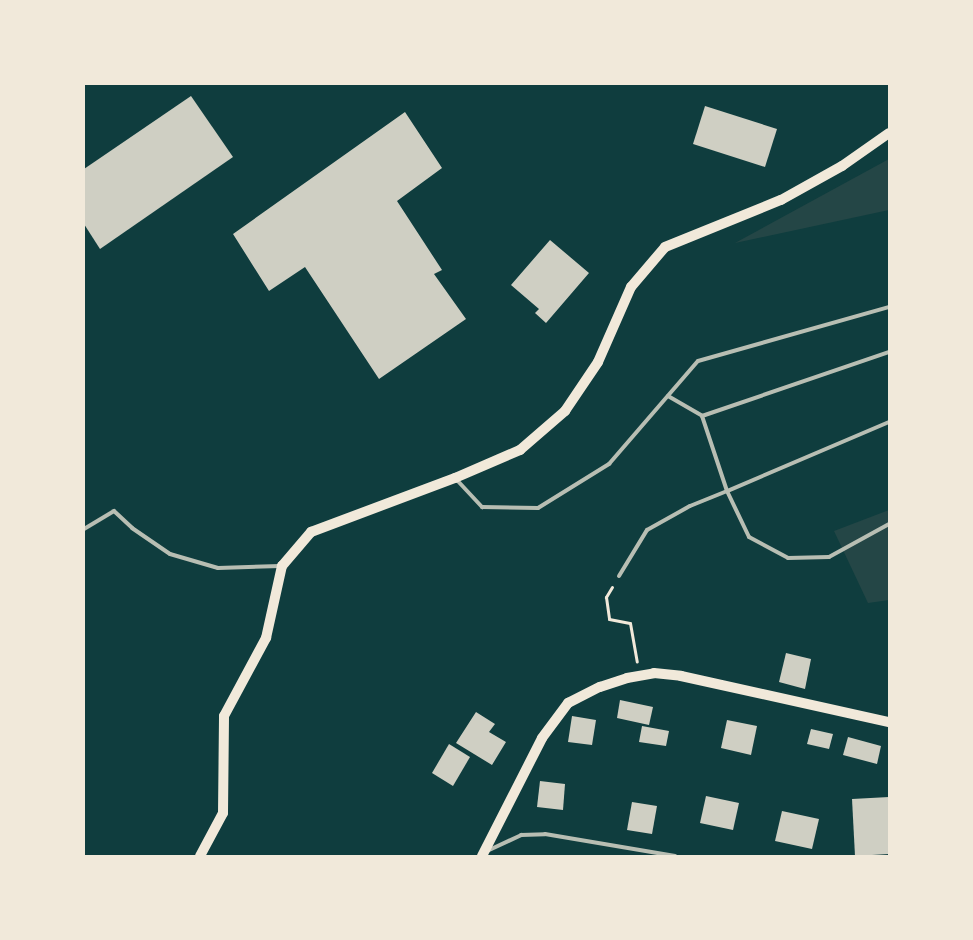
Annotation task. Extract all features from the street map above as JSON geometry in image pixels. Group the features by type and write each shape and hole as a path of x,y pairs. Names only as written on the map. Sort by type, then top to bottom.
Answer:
{"main road":[{"path":"200,856 223,813 224,716 266,638 282,566 311,532 455,478 520,450 565,411 598,362 631,287 664,247 781,200 842,166 889,133"},
{"path":"483,854 542,738 568,703 600,687 654,672 681,676 889,722"}],"lane":[{"path":"455,478 482,507 538,508 609,464 698,361 889,307"},
{"path":"702,416 889,352"},
{"path":"668,396 702,416 728,490 749,537 788,558 829,557 889,524"},
{"path":"619,576 647,530 690,506 889,422"},
{"path":"84,529 114,511 132,528 170,554 218,568 282,566"},
{"path":"483,854 521,835 545,834 675,856"}],"path":[{"path":"619,576 606,597 609,618 630,623 639,675"},
{"path":"543,856 552,856"}],"shaded area":[{"path":"889,159 889,210 735,243"},
{"path":"889,510 889,600 868,603 834,531"}],"building":[{"path":"191,96 233,157 100,249 84,224 84,169"},
{"path":"705,106 777,129 765,167 693,144"},
{"path":"405,112 442,168 397,201 442,270 434,274 466,319 379,379 305,267 269,291 233,234"},
{"path":"550,240 589,273 546,323 535,313 539,309 511,285"},
{"path":"786,653 811,659 805,689 779,682"},
{"path":"620,700 653,707 649,725 617,718"},
{"path":"476,712 495,724 489,732 506,742 492,765 456,743"},
{"path":"572,716 596,720 592,745 568,742"},
{"path":"727,720 757,726 751,755 721,748"},
{"path":"642,726 669,731 666,746 639,742"},
{"path":"811,729 833,734 829,749 807,744"},
{"path":"848,737 881,746 877,764 843,755"},
{"path":"449,744 470,757 453,786 432,773"},
{"path":"540,781 565,784 563,810 537,807"},
{"path":"706,796 739,803 733,830 700,823"},
{"path":"889,797 889,854 855,856 852,799"},
{"path":"632,802 657,806 652,834 627,830"},
{"path":"782,811 819,819 812,849 775,841"}]}
